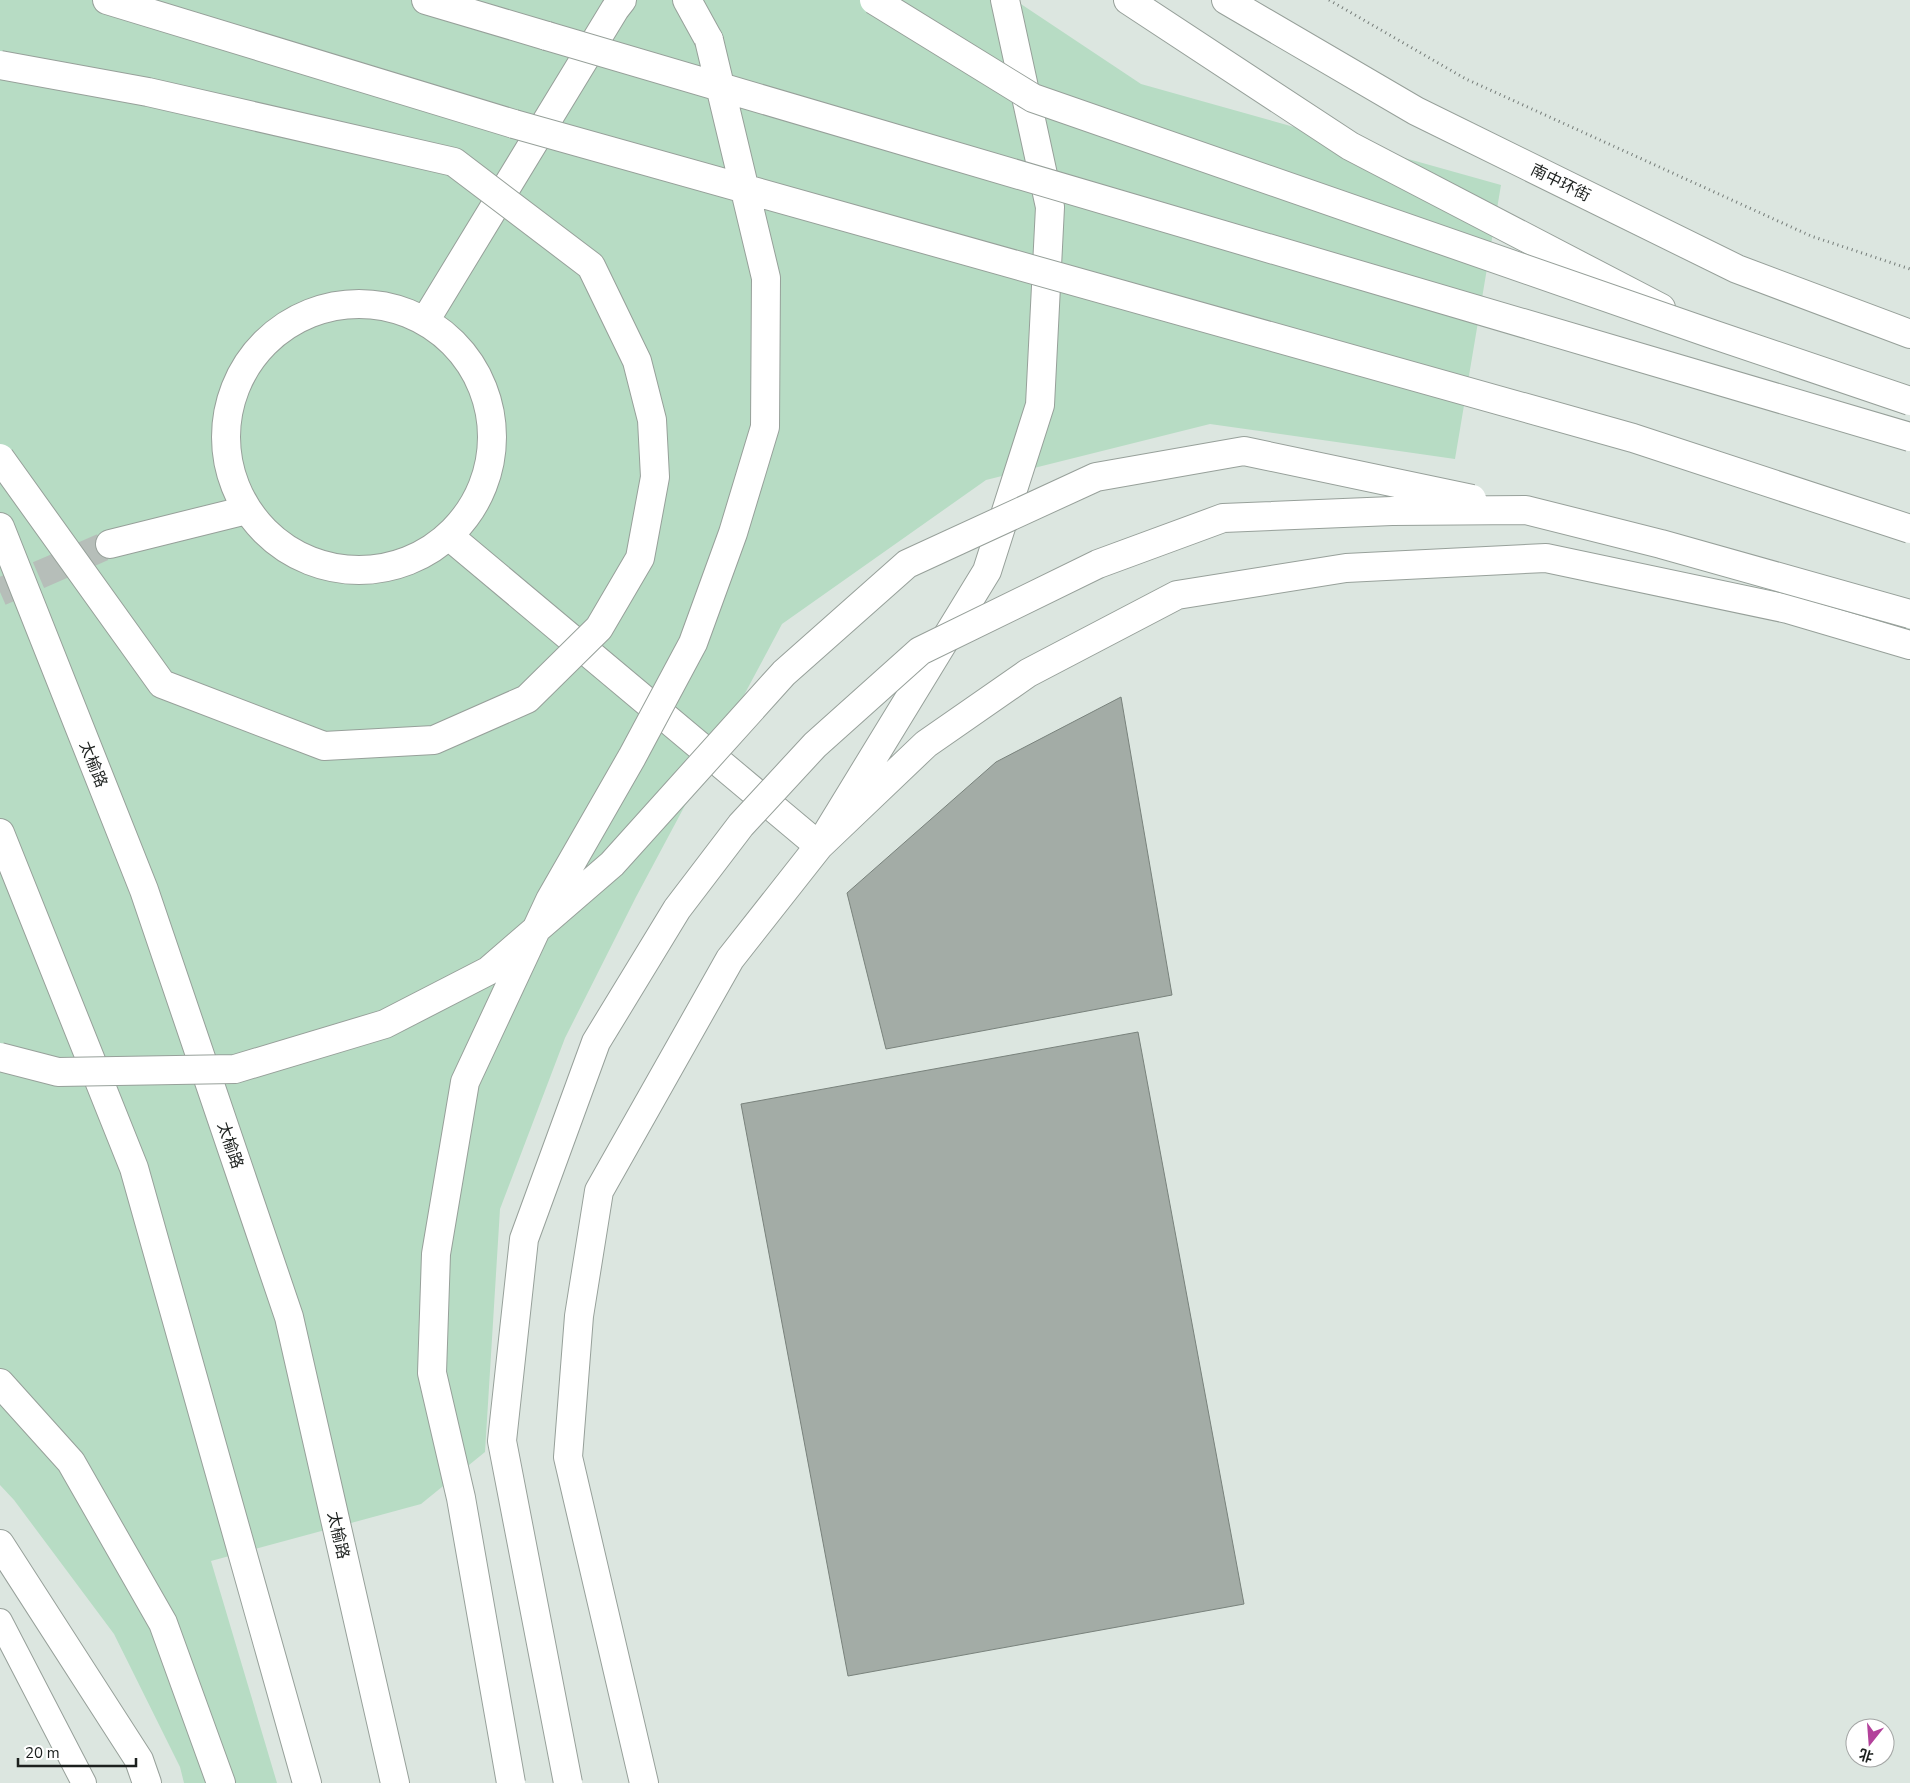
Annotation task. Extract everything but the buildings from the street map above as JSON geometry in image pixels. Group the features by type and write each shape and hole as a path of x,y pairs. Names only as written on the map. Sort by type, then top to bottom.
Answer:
{"main road":[{"path":"107,0 514,124 1633,438 1910,529"},
{"path":"426,0 1910,437"},
{"path":"511,1783 461,1498 432,1373 436,1254 465,1082 550,900 632,757 694,643 733,533 765,427 766,278 709,40 687,0"},
{"path":"874,0 1033,98 1910,401"},
{"path":"644,1783 568,1457 579,1316 599,1191 730,959 819,846 987,571 1040,405 1050,207 1004,0"},
{"path":"1128,0 1350,146 1712,334"},
{"name":"南中环街","path":"1226,0 1416,111 1728,264 1910,334"},
{"path":"425,321 612,3"},
{"path":"0,65 148,92 454,162 591,266 637,361 652,420 655,477 640,558 599,628 527,699 434,740 324,746 162,684 0,458"},
{"path":"339,305 384,306 425,321 458,348 481,383 492,423 490,465 475,504 449,536 410,561 365,570 346,568 319,564 278,544 246,510 229,469 225,425 236,382 261,345 296,319 339,305"},
{"path":"0,1057 58,1072 235,1069 385,1024 488,971 612,864 784,673 907,564 1096,477 1244,450 1526,510 1661,544 1910,614"},
{"path":"110,544 246,510"},
{"path":"568,1783 502,1441 524,1239 596,1042 677,909 741,825 815,744 920,651 1098,564 1224,518 1392,511 1526,510"},
{"name":"太榆路","path":"0,528 144,890 289,1317 395,1783"},
{"path":"449,536 819,846"},
{"path":"819,846 926,744 1020,678 1176,595 1346,568 1546,558 1788,609 1910,646"},
{"path":"0,833 134,1168 307,1783"},
{"path":"0,1383 71,1462 163,1623 221,1783"},
{"path":"0,1544 139,1760 147,1783"}],"lane":[{"path":"0,1621 84,1783"}],"path":[{"path":"1329,0 1466,79 1811,236 1910,269"}],"green space":[{"path":"0,0 1015,0 1141,84 1501,185 1455,459 1210,424 986,480 782,624 636,897 565,1038 500,1209 485,1452 421,1504 211,1561 277,1783 184,1783 180,1767 114,1634 14,1500 0,1485"}],"tunnel":[{"path":"0,592 110,544"}]}
